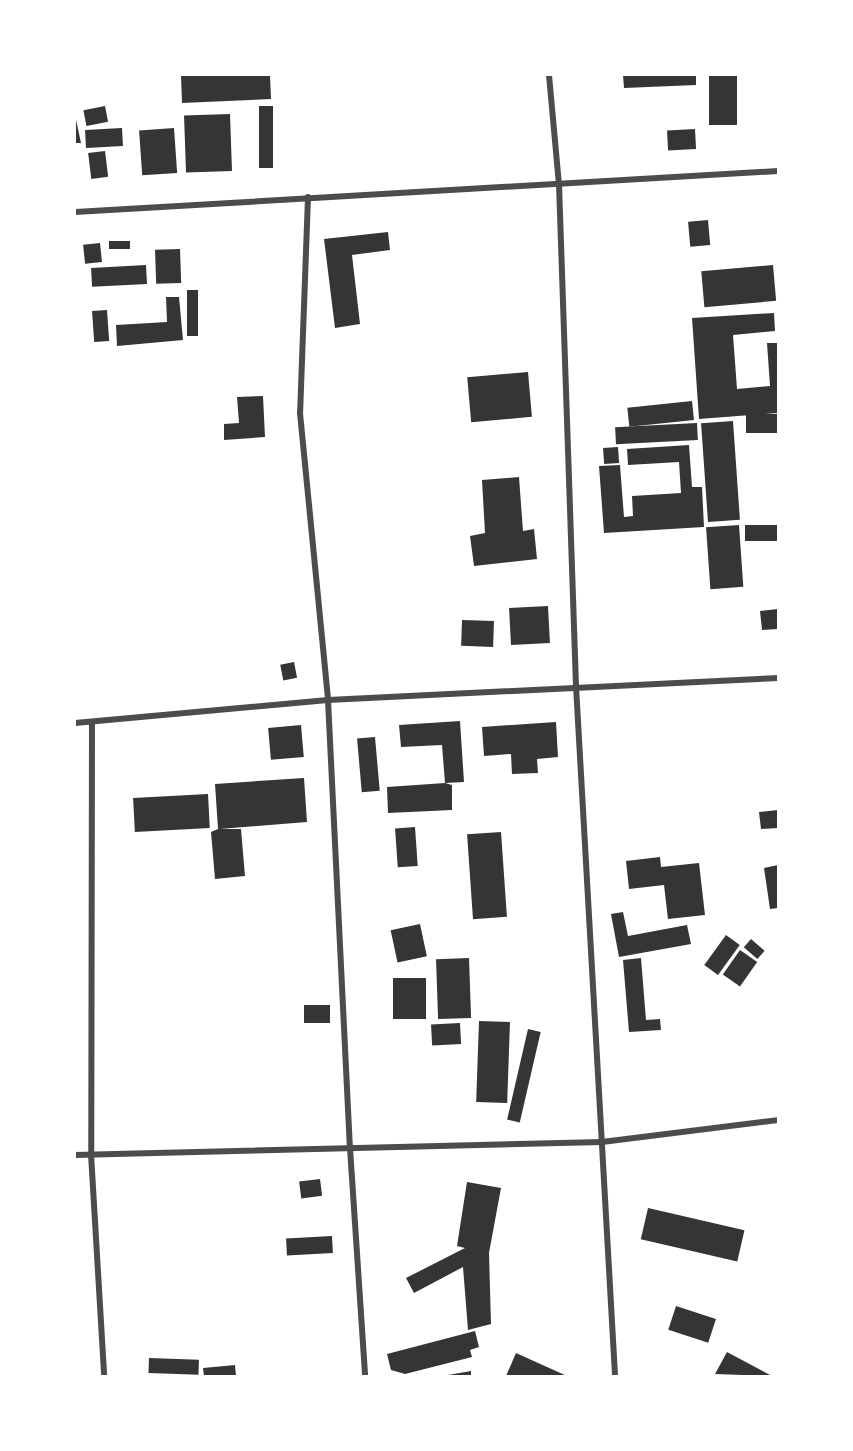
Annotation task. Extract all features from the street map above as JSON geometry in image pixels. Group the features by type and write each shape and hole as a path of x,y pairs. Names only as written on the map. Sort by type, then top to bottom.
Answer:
{"street":[{"path":"549,75 559,183 576,686 615,1376"},
{"path":"75,212 778,171"},
{"path":"308,197 300,413 328,700 350,1148 365,1376"},
{"path":"75,723 328,700 576,686 778,678"},
{"path":"92,723 91,1154 104,1376"},
{"path":"75,1155 602,1142 778,1120"}],"building":[{"path":"181,75 270,75 271,99 182,103"},
{"path":"623,75 696,75 696,85 624,88"},
{"path":"709,75 737,75 737,125 709,125"},
{"path":"105,106 108,122 86,126 83,110"},
{"path":"259,106 273,106 273,168 259,168"},
{"path":"230,114 232,171 186,173 184,116"},
{"path":"75,115 81,143 75,143"},
{"path":"122,128 123,146 86,148 85,130"},
{"path":"174,128 177,173 142,175 139,130"},
{"path":"695,129 696,149 668,150 667,130"},
{"path":"105,151 108,177 91,179 88,153"},
{"path":"708,220 710,245 690,247 688,222"},
{"path":"388,232 390,250 352,255 360,324 335,328 324,239"},
{"path":"109,241 130,241 130,249 109,249"},
{"path":"100,243 102,262 85,264 83,245"},
{"path":"180,249 181,283 156,284 155,250"},
{"path":"146,265 147,284 92,287 91,268"},
{"path":"773,265 776,301 704,307 701,271"},
{"path":"187,290 198,290 198,336 187,336"},
{"path":"166,297 179,297 183,340 117,346 116,325 167,322"},
{"path":"107,310 109,341 94,342 92,311"},
{"path":"774,313 775,331 733,335 737,389 770,386 767,343 778,343 778,413 699,419 692,318"},
{"path":"528,372 532,417 471,422 467,377"},
{"path":"263,396 265,437 224,440 224,424 239,423 237,397"},
{"path":"692,401 694,420 629,427 627,408"},
{"path":"746,414 778,414 778,433 746,433"},
{"path":"733,421 740,520 708,522 701,423"},
{"path":"697,423 698,440 616,444 615,427"},
{"path":"689,445 692,487 702,487 704,527 604,533 599,466 620,465 624,517 633,516 632,496 681,493 679,462 628,465 627,449"},
{"path":"618,447 619,463 604,464 603,448"},
{"path":"519,477 523,531 534,529 537,559 474,566 470,536 485,533 482,480"},
{"path":"739,525 743,587 710,589 706,527"},
{"path":"745,525 778,525 778,541 745,541"},
{"path":"548,606 550,643 511,645 509,608"},
{"path":"778,609 778,629 762,630 760,611"},
{"path":"462,620 494,621 493,647 461,646"},
{"path":"294,662 297,678 283,680 280,665"},
{"path":"460,721 464,782 445,783 442,745 401,747 399,725"},
{"path":"556,722 558,757 537,759 538,773 512,774 511,754 484,756 482,727"},
{"path":"301,725 304,757 271,760 268,728"},
{"path":"375,737 380,791 362,792 357,739"},
{"path":"304,778 307,822 220,829 241,829 245,876 215,879 211,832 218,829 215,784"},
{"path":"445,783 452,785 452,810 388,813 387,787"},
{"path":"208,794 210,828 135,832 133,798"},
{"path":"778,810 778,828 761,829 759,812"},
{"path":"415,827 418,866 398,867 395,828"},
{"path":"501,832 507,917 473,919 467,834"},
{"path":"660,857 661,867 699,863 705,915 668,919 664,885 629,889 626,861"},
{"path":"778,865 778,908 770,909 764,868"},
{"path":"623,912 628,936 687,925 691,944 619,957 611,914"},
{"path":"420,924 427,956 398,963 391,930"},
{"path":"726,935 740,945 718,975 704,965"},
{"path":"751,939 765,951 757,959 744,947"},
{"path":"740,950 757,962 740,987 723,975"},
{"path":"469,958 471,1018 438,1019 436,959"},
{"path":"641,958 646,1020 660,1019 661,1030 629,1032 623,960"},
{"path":"393,978 426,978 426,1019 393,1019"},
{"path":"304,1005 330,1005 330,1023 304,1023"},
{"path":"479,1021 510,1022 507,1103 476,1102"},
{"path":"460,1023 461,1044 432,1045 431,1025"},
{"path":"528,1029 541,1032 520,1123 507,1120"},
{"path":"320,1179 322,1196 301,1198 299,1182"},
{"path":"467,1182 501,1188 489,1253 491,1324 468,1330 463,1267 414,1293 406,1278 465,1248 457,1246"},
{"path":"648,1208 744,1230 737,1261 641,1239"},
{"path":"332,1236 333,1253 287,1255 286,1238"},
{"path":"676,1306 716,1319 708,1343 668,1330"},
{"path":"475,1331 479,1347 470,1350 472,1357 405,1374 391,1370 387,1354"},
{"path":"727,1352 772,1376 715,1374"},
{"path":"516,1353 567,1376 506,1376"},
{"path":"149,1358 199,1360 198,1375 148,1373"},
{"path":"235,1365 236,1376 204,1376 203,1368"},
{"path":"471,1371 471,1376 448,1376 448,1375"}]}
